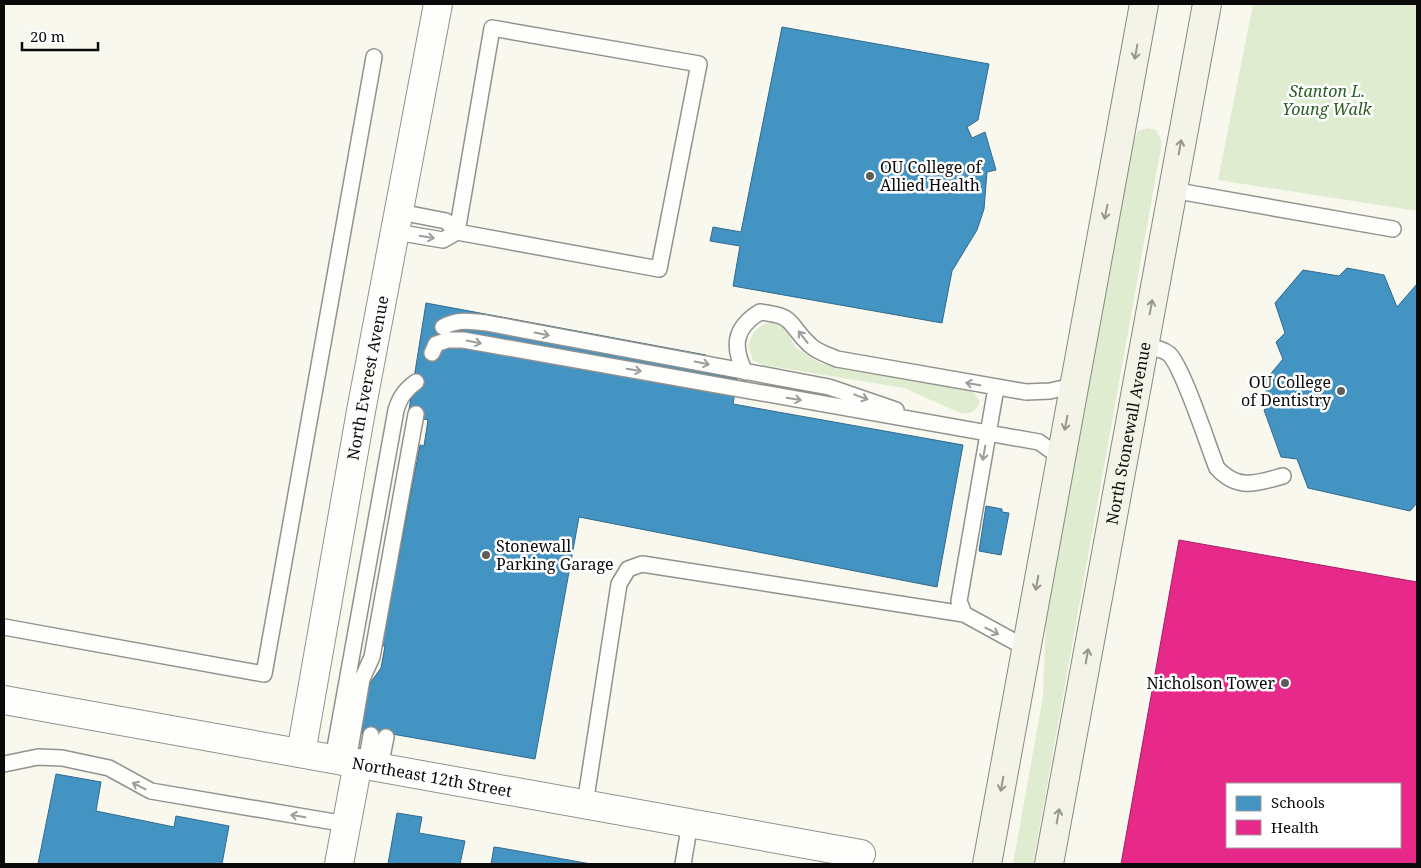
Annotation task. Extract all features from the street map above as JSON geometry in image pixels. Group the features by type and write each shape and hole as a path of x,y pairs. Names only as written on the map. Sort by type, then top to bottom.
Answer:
{"main road":[{"path":"987,864 1144,4"},
{"name":"North Stonewall Avenue","path":"1049,864 1207,4"}],"street":[{"name":"North Everest Avenue","path":"301,753 361,411 438,4"},
{"name":"Northeast 12th Street","path":"4,700 861,854"},
{"path":"339,864 357,763"}],"lane":[{"path":"398,222 446,221 456,232 659,269 699,64 492,28 456,232"},
{"path":"4,627 264,674 374,57"},
{"path":"1172,190 1394,229"},
{"path":"745,372 738,358 736,344 740,330 748,319 760,312 787,318 810,345 821,353 837,359 1026,392 1050,391 1073,386"},
{"path":"443,326 452,322 466,321 486,323 745,372 852,394 925,422"},
{"path":"432,353 436,344 448,340 463,340 1039,442 1060,456"},
{"path":"1143,346 1163,350 1170,355 1186,386 1217,468 1226,478 1252,484 1283,476"},
{"path":"357,763 396,410 400,398 407,388 416,382"},
{"path":"964,614 959,601 996,388"},
{"path":"357,763 362,679 372,657 416,414"},
{"path":"585,804 619,584 628,569 642,564 964,614 1026,648"},
{"path":"357,763 378,736"},
{"path":"11,763 38,758 62,758 108,768 150,791 346,824"},
{"path":"683,864 690,823"}],"green space":[{"name":"Stanton L. Young Walk","path":"1253,4 1417,4 1417,211 1218,180"},
{"path":"1147,128 1156,130 1162,142 1033,864 1013,864 1043,696 1046,615 1134,141 1138,131"},
{"path":"774,322 786,329 795,347 819,363 972,391 980,401 973,412 960,413 904,388 763,365 753,360 748,346 756,330 768,323"}],"building: Schools":[{"name":"OU College of Allied Health","path":"782,27 989,64 978,120 967,127 972,138 985,132 996,170 987,172 984,209 977,230 952,271 942,323 733,286 740,246 710,241 713,227 741,232"},
{"name":"OU College of Dentistry","path":"1347,268 1384,275 1397,307 1417,284 1417,503 1410,511 1308,488 1297,459 1281,457 1264,410 1275,402 1269,399 1263,383 1283,359 1276,342 1285,333 1275,303 1303,270 1339,276"},
{"name":"Stonewall Parking Garage","path":"426,303 706,355 703,372 737,379 733,404 963,445 937,587 579,517 535,759 392,734 386,737 360,733 368,686 381,668 385,646 382,646 420,445 424,446 428,420 408,416"},
{"path":"986,506 1002,509 1002,512 1009,513 1001,555 979,551"},
{"path":"56,774 101,782 96,811 174,827 176,816 229,826 222,864 38,864"},
{"path":"397,813 422,817 419,833 465,841 460,864 388,864"},
{"path":"494,847 501,848 591,864 491,864"}],"building: Health":[{"name":"Nicholson Tower","path":"1179,540 1417,582 1417,864 1121,864"}],"place":[{"name":"OU College of Allied Health","path":"870,176"},
{"name":"OU College of Dentistry","path":"1341,391"},
{"name":"Stonewall Parking Garage","path":"486,555"},
{"name":"Nicholson Tower","path":"1285,683"}]}
